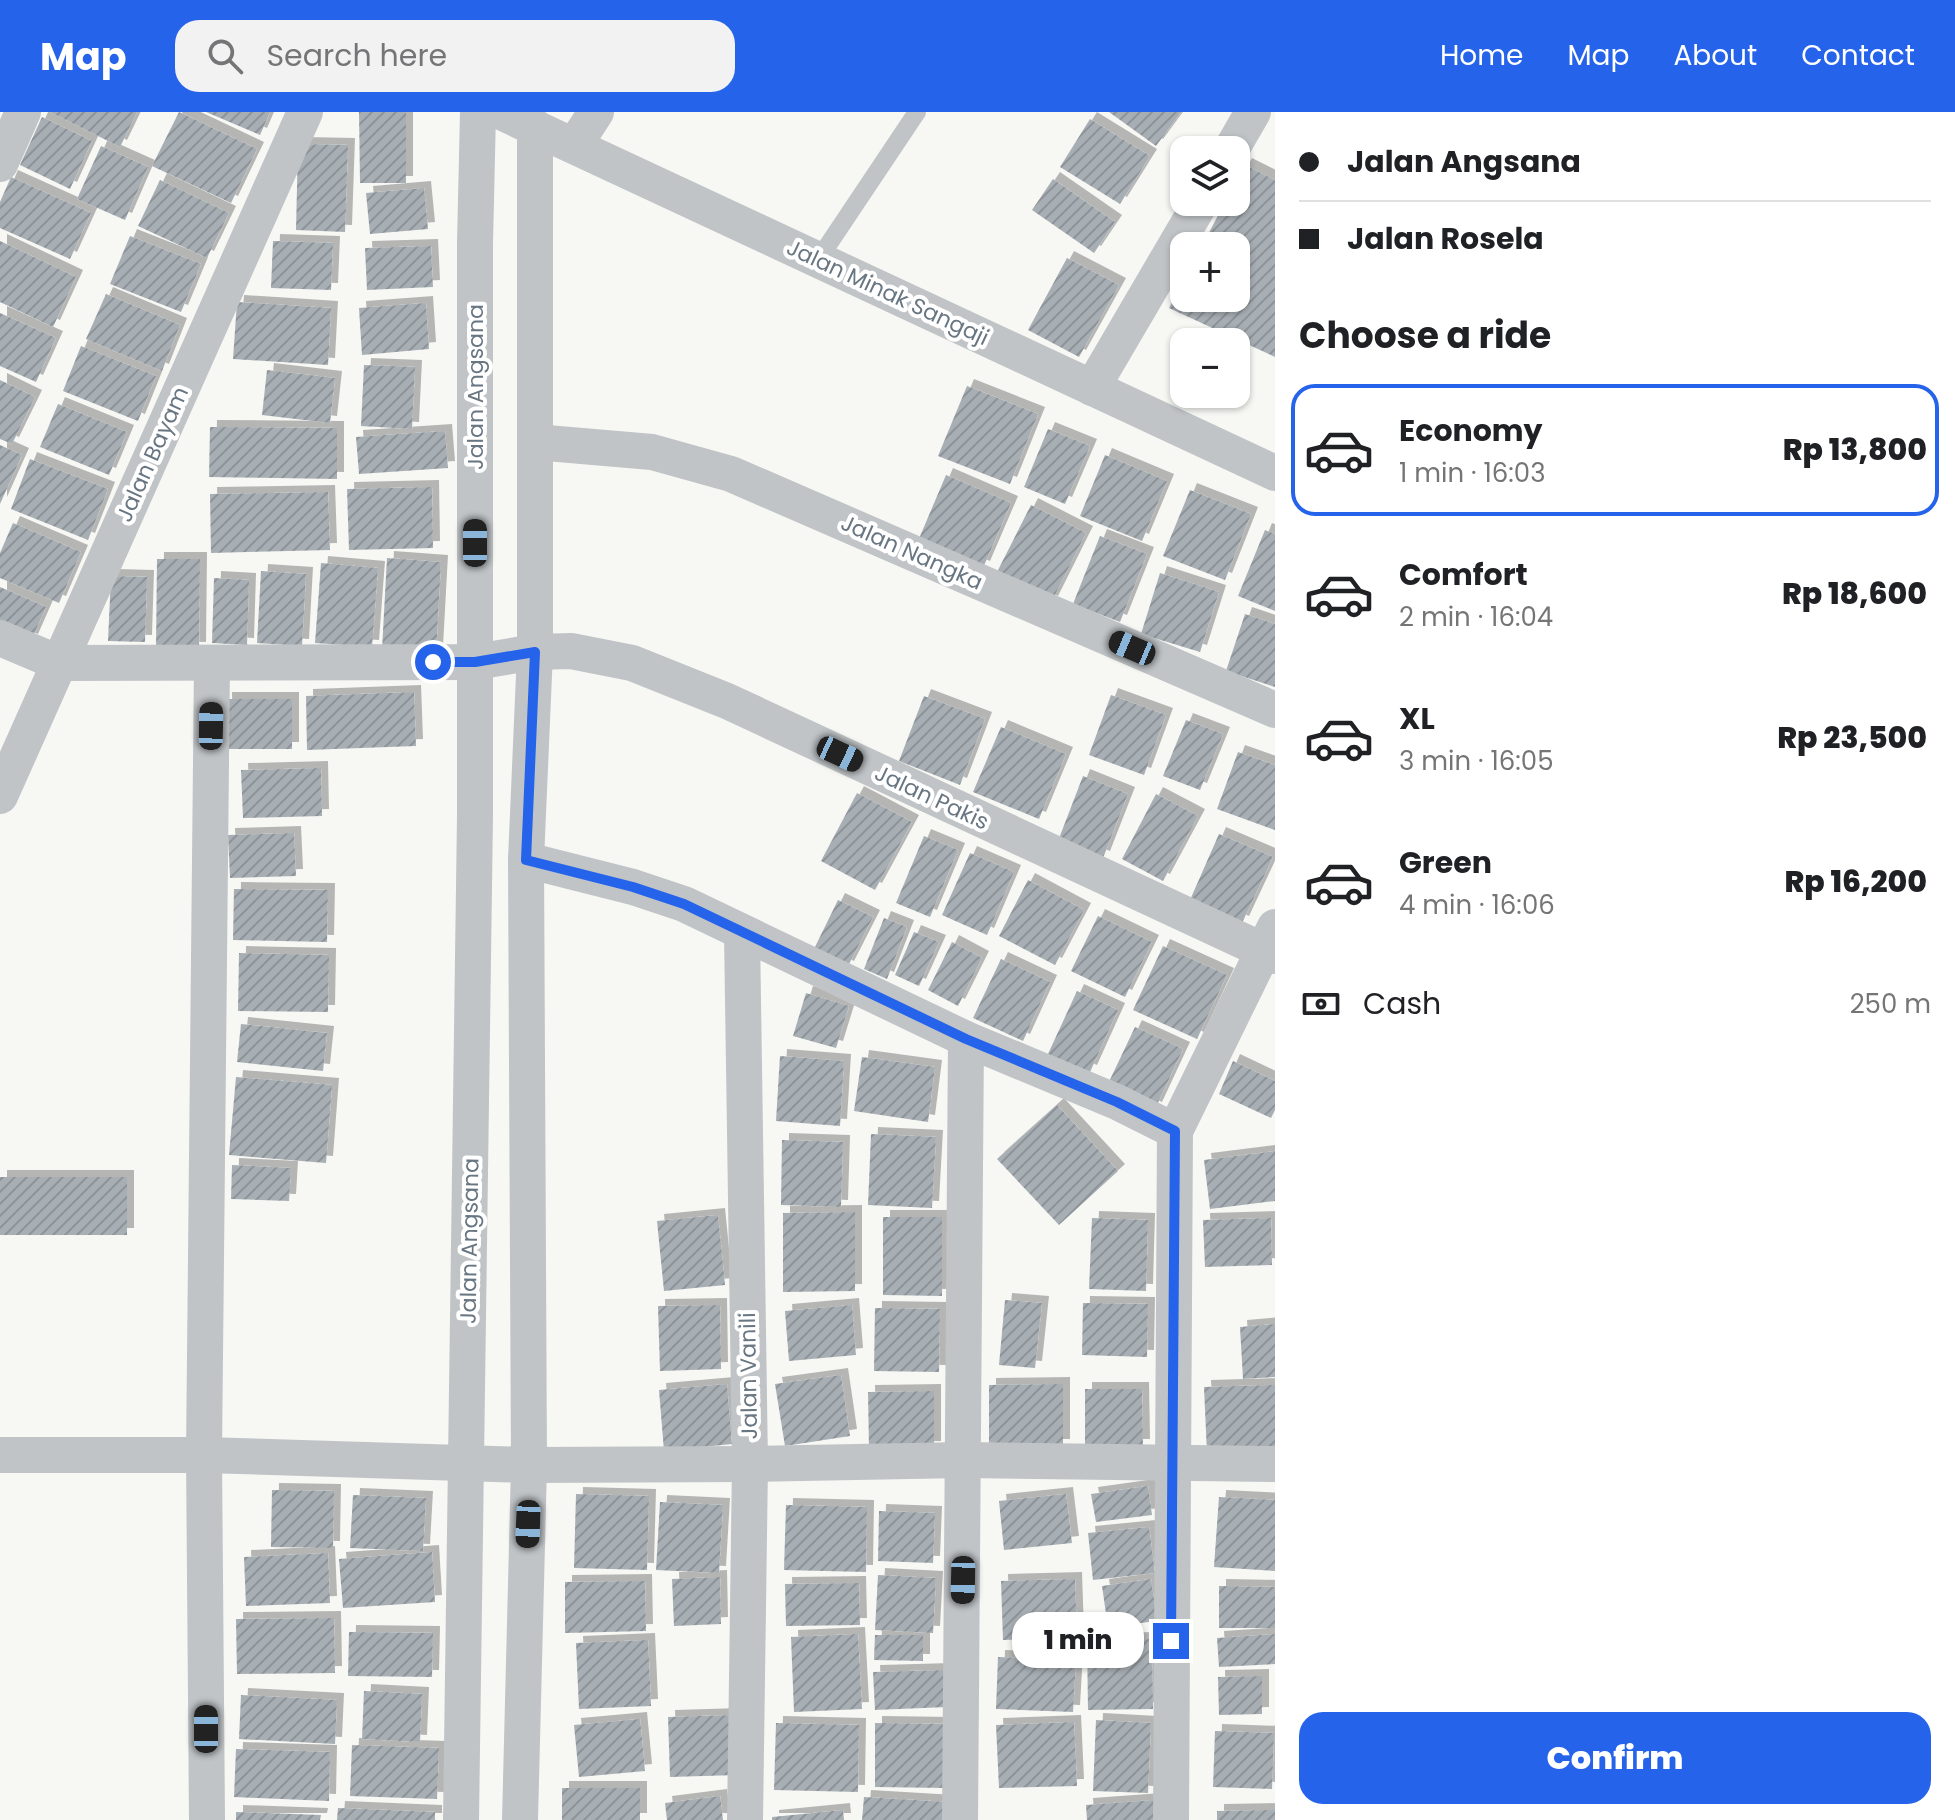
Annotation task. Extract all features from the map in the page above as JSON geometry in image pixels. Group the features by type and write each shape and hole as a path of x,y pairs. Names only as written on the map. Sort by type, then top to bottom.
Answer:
{"street":[{"path":"0,164 23,112"},
{"name":"Jalan Bayam","path":"0,796 305,112"},
{"name":"Jalan Angsana","path":"461,1820 475,662 478,112"},
{"name":"Jalan Minak Sangaji","path":"501,112 1275,473"},
{"path":"574,146 596,112"},
{"path":"1239,136 1253,112"},
{"path":"520,1820 529,1465 526,860 535,652 535,127"},
{"path":"1092,388 1193,216"},
{"name":"Jalan Nangka","path":"535,442 652,452 731,474 1275,710"},
{"path":"0,638 59,663 475,662"},
{"name":"Jalan Pakis","path":"475,662 535,652 571,651 632,663 727,701 1271,945"},
{"path":"207,1820 204,1455 212,663"},
{"path":"526,860 633,887 671,900 966,1039 1117,1102 1175,1131"},
{"name":"Jalan Vanili","path":"742,933 750,1464 745,1820"},
{"path":"1171,1820 1175,1131 1271,945"},
{"path":"960,1820 966,1039"},
{"path":"0,1455 204,1455 529,1465 964,1460 1275,1464"}],"lane":[{"path":"818,260 917,112"}],"building":[{"path":"50,112 137,112 120,147"},
{"path":"179,112 257,149 231,203 152,166"},
{"path":"206,112 270,112 260,135"},
{"path":"359,112 406,112 406,183 360,183"},
{"path":"1109,112 1181,112 1156,146"},
{"path":"42,117 92,141 70,189 20,165"},
{"path":"1090,119 1150,156 1120,204 1060,167"},
{"path":"298,144 348,145 345,232 296,230"},
{"path":"101,146 148,167 125,220 77,199"},
{"path":"1250,168 1275,180 1275,357 1250,345 1250,328 1212,328 1178,312 1250,312 1250,232 1209,232 1218,216 1250,216"},
{"path":"11,177 91,213 70,259 0,228 0,202"},
{"path":"1053,179 1115,222 1094,253 1032,210"},
{"path":"160,180 229,213 207,258 138,226"},
{"path":"424,188 428,229 370,234 366,193"},
{"path":"130,236 201,264 181,312 110,284"},
{"path":"0,241 76,277 53,327 0,302"},
{"path":"273,241 333,243 331,290 271,288"},
{"path":"431,246 433,287 367,290 365,248"},
{"path":"1067,258 1119,285 1079,357 1028,330"},
{"path":"106,294 180,325 162,371 86,339"},
{"path":"237,302 331,308 328,365 233,359"},
{"path":"426,303 429,349 362,355 359,308"},
{"path":"0,313 56,338 36,382 0,366"},
{"path":"81,346 156,376 138,421 63,391"},
{"path":"364,365 415,367 412,429 361,426"},
{"path":"267,370 335,378 330,423 262,415"},
{"path":"0,380 35,397 12,444 0,439"},
{"path":"967,386 1038,414 1010,484 938,456"},
{"path":"58,404 127,432 109,475 40,447"},
{"path":"210,427 337,428 337,479 209,477"},
{"path":"1048,429 1090,446 1065,504 1024,487"},
{"path":"445,431 448,468 359,474 356,437"},
{"path":"0,445 22,455 0,504"},
{"path":"1105,455 1167,481 1142,541 1080,516"},
{"path":"30,459 108,489 88,540 11,509"},
{"path":"946,475 1011,503 983,568 918,541"},
{"path":"432,487 433,548 349,550 347,489"},
{"path":"1190,490 1251,514 1225,580 1163,556"},
{"path":"328,492 330,550 211,553 210,494"},
{"path":"1031,505 1086,533 1051,603 995,576"},
{"path":"13,523 81,552 59,603 0,578 0,553"},
{"path":"1265,530 1275,534 1275,611 1238,596"},
{"path":"1100,536 1147,554 1120,622 1073,604"},
{"path":"387,558 441,562 436,653 382,650"},
{"path":"157,559 200,559 199,649 156,648"},
{"path":"321,563 378,568 372,647 315,643"},
{"path":"261,571 306,574 302,646 257,643"},
{"path":"1160,573 1219,592 1200,652 1141,634"},
{"path":"111,576 147,577 145,642 108,641"},
{"path":"214,578 249,580 247,645 212,643"},
{"path":"0,587 46,607 31,641 0,628"},
{"path":"1245,614 1275,624 1275,687 1226,671"},
{"path":"414,692 416,746 307,750 306,696"},
{"path":"1111,695 1166,715 1144,775 1089,755"},
{"path":"924,696 985,719 960,785 899,761"},
{"path":"225,699 292,699 292,749 226,749"},
{"path":"1186,720 1223,734 1200,790 1163,776"},
{"path":"1001,727 1066,754 1039,819 973,792"},
{"path":"1238,752 1275,765 1275,830 1217,809"},
{"path":"321,768 322,816 243,818 241,770"},
{"path":"1083,776 1128,794 1103,858 1058,841"},
{"path":"857,793 912,822 875,890 821,861"},
{"path":"1156,794 1198,816 1163,881 1122,859"},
{"path":"294,833 296,876 230,878 228,835"},
{"path":"1219,834 1273,857 1242,923 1190,900"},
{"path":"924,836 958,850 930,917 896,903"},
{"path":"970,853 1014,872 987,935 942,915"},
{"path":"1028,880 1084,910 1055,965 999,936"},
{"path":"234,889 328,890 327,942 233,940"},
{"path":"838,900 873,917 847,968 813,951"},
{"path":"1098,916 1152,942 1125,997 1071,971"},
{"path":"884,918 907,927 887,979 864,969"},
{"path":"914,932 939,942 919,986 895,975"},
{"path":"952,942 982,958 958,1006 928,990"},
{"path":"1163,946 1227,975 1197,1039 1133,1010"},
{"path":"239,953 329,955 328,1012 238,1011"},
{"path":"1001,959 1050,982 1023,1041 973,1018"},
{"path":"1077,991 1118,1010 1090,1072 1048,1054"},
{"path":"806,993 849,1006 836,1048 793,1036"},
{"path":"241,1024 327,1033 323,1071 237,1062"},
{"path":"1135,1027 1183,1049 1155,1109 1107,1086"},
{"path":"780,1056 844,1061 840,1126 776,1121"},
{"path":"862,1057 935,1067 928,1122 854,1111"},
{"path":"1233,1061 1275,1081 1275,1110 1271,1118 1219,1094"},
{"path":"236,1077 332,1085 326,1163 229,1155"},
{"path":"1057,1105 1118,1171 1059,1225 997,1159"},
{"path":"871,1134 936,1137 932,1208 868,1205"},
{"path":"782,1140 843,1142 841,1207 781,1205"},
{"path":"1275,1151 1275,1201 1210,1209 1204,1160"},
{"path":"232,1165 291,1168 289,1201 231,1199"},
{"path":"0,1177 127,1177 127,1235 0,1235"},
{"path":"855,1212 855,1291 783,1292 783,1213"},
{"path":"718,1215 725,1285 664,1291 657,1221"},
{"path":"883,1217 942,1217 942,1296 883,1295"},
{"path":"1092,1218 1148,1220 1146,1291 1089,1289"},
{"path":"1271,1218 1272,1265 1205,1267 1203,1220"},
{"path":"1005,1300 1042,1303 1035,1368 999,1365"},
{"path":"1083,1303 1148,1304 1147,1357 1082,1355"},
{"path":"720,1305 721,1369 660,1371 658,1306"},
{"path":"852,1305 856,1355 789,1361 785,1311"},
{"path":"875,1308 940,1309 939,1372 874,1371"},
{"path":"1275,1324 1275,1377 1243,1379 1240,1327"},
{"path":"841,1375 850,1436 785,1446 775,1384"},
{"path":"727,1384 732,1444 664,1451 659,1390"},
{"path":"1063,1384 1063,1446 989,1446 989,1385"},
{"path":"1275,1385 1275,1452 1207,1454 1204,1387"},
{"path":"1085,1389 1142,1389 1143,1446 1085,1446"},
{"path":"934,1391 934,1448 869,1449 868,1392"},
{"path":"1148,1486 1152,1515 1096,1522 1091,1494"},
{"path":"272,1490 334,1491 333,1548 271,1547"},
{"path":"576,1494 649,1496 647,1570 574,1568"},
{"path":"1066,1494 1072,1543 1004,1550 999,1501"},
{"path":"353,1495 426,1498 423,1551 350,1548"},
{"path":"1219,1497 1275,1500 1275,1571 1214,1567"},
{"path":"660,1502 723,1505 719,1573 656,1570"},
{"path":"786,1505 867,1507 866,1572 784,1570"},
{"path":"879,1511 935,1513 933,1563 878,1561"},
{"path":"1149,1527 1155,1573 1093,1580 1088,1533"},
{"path":"432,1552 435,1602 343,1608 339,1559"},
{"path":"328,1553 330,1603 246,1606 244,1557"},
{"path":"878,1575 936,1578 933,1633 875,1630"},
{"path":"720,1577 721,1624 674,1626 672,1579"},
{"path":"1075,1579 1077,1638 1003,1640 1001,1581"},
{"path":"1151,1579 1157,1621 1108,1627 1102,1586"},
{"path":"645,1581 646,1631 565,1633 565,1582"},
{"path":"859,1583 860,1625 786,1626 785,1584"},
{"path":"1219,1586 1275,1587 1275,1628 1219,1628"},
{"path":"334,1618 335,1673 237,1674 236,1619"},
{"path":"349,1632 433,1633 432,1677 348,1676"},
{"path":"858,1634 862,1709 794,1712 791,1637"},
{"path":"1275,1634 1275,1664 1219,1667 1217,1638"},
{"path":"875,1635 923,1635 923,1661 874,1660"},
{"path":"1152,1639 1153,1709 1088,1710 1087,1640"},
{"path":"648,1640 651,1706 579,1709 576,1643"},
{"path":"998,1657 1076,1660 1073,1712 996,1709"},
{"path":"945,1670 947,1707 875,1710 873,1672"},
{"path":"1262,1676 1262,1714 1219,1715 1218,1677"},
{"path":"364,1691 422,1694 420,1742 362,1739"},
{"path":"241,1695 337,1700 335,1744 239,1739"},
{"path":"734,1715 737,1775 670,1777 668,1717"},
{"path":"640,1719 645,1771 579,1777 574,1725"},
{"path":"1096,1720 1151,1723 1148,1793 1093,1791"},
{"path":"1074,1722 1077,1786 999,1788 996,1725"},
{"path":"776,1723 859,1725 858,1792 774,1790"},
{"path":"875,1723 947,1724 946,1788 875,1787"},
{"path":"1215,1731 1274,1733 1272,1789 1213,1787"},
{"path":"352,1745 439,1748 437,1799 350,1796"},
{"path":"236,1749 330,1752 329,1801 234,1797"},
{"path":"562,1788 640,1788 640,1820 562,1820"},
{"path":"720,1796 723,1820 667,1820 665,1803"},
{"path":"864,1797 948,1802 947,1820 862,1820"},
{"path":"1154,1800 1156,1820 1087,1820 1086,1805"},
{"path":"338,1808 435,1812 435,1820 337,1820"},
{"path":"843,1810 844,1820 772,1820 772,1817"},
{"path":"1275,1810 1275,1820 1217,1820 1217,1811"},
{"path":"236,1812 321,1815 320,1820 236,1820"}],"route":[{"path":"433,662 475,662 535,652 526,860 633,887 684,904 966,1039 1117,1102 1175,1131 1171,1641"}]}
